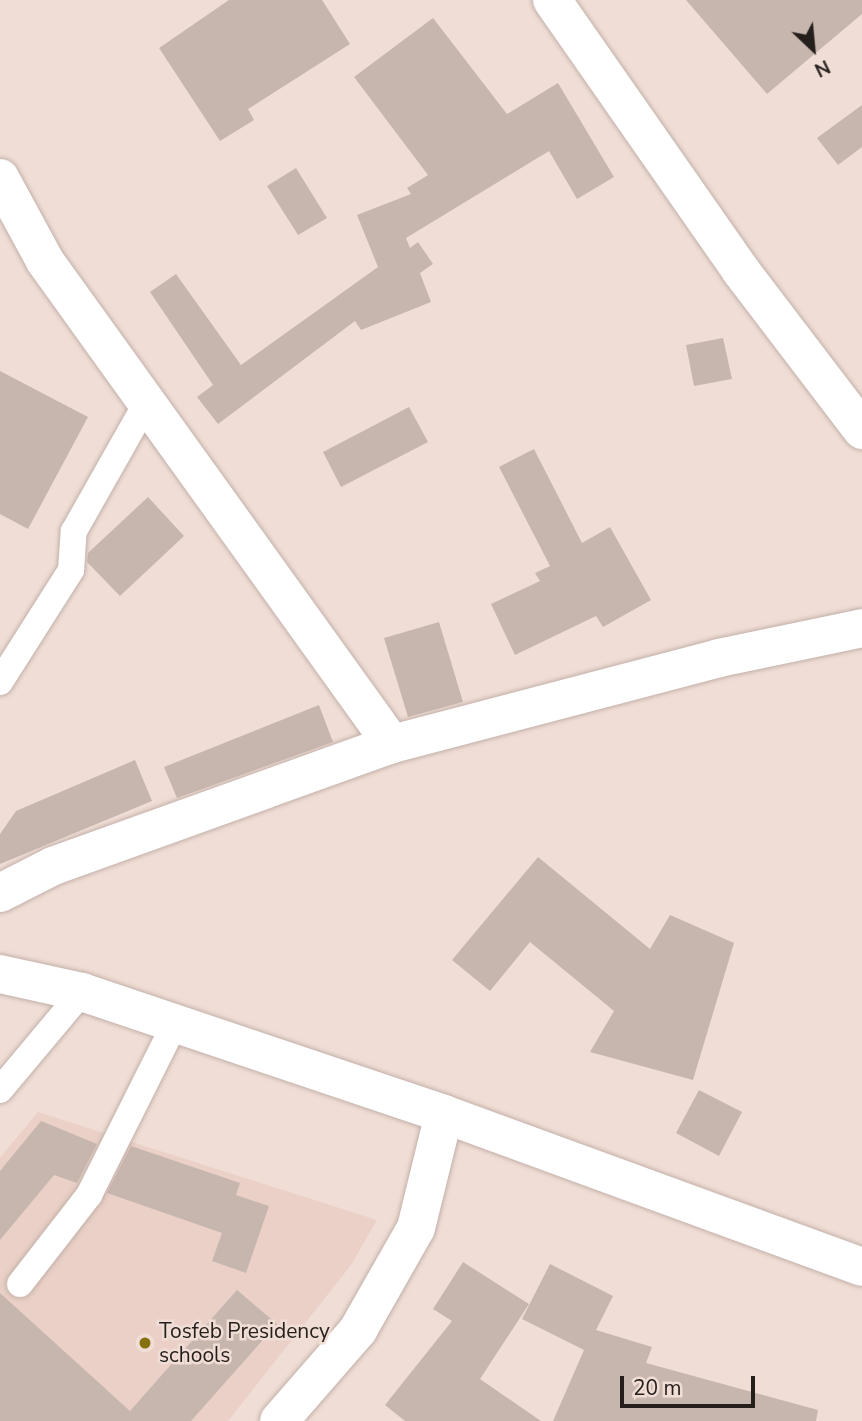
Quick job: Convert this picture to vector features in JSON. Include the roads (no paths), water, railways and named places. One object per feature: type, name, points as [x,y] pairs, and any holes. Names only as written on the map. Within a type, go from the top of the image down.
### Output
[{"type":"street","points":[[552,0],[741,271],[862,430]]},
{"type":"street","points":[[0,178],[45,261],[392,744]]},
{"type":"street","points":[[0,893],[53,866],[392,744],[719,658],[862,628]]},
{"type":"street","points":[[0,974],[82,992],[444,1114],[862,1267]]},
{"type":"street","points":[[279,1421],[358,1330],[416,1228],[444,1114]]},
{"type":"lane","points":[[0,682],[71,569],[74,531],[147,402]]},
{"type":"lane","points":[[0,1090],[82,992]]},
{"type":"lane","points":[[20,1283],[89,1195],[175,1023]]},
{"type":"place","name":"Tosfeb Presidency schools","points":[[145,1343]]}]
